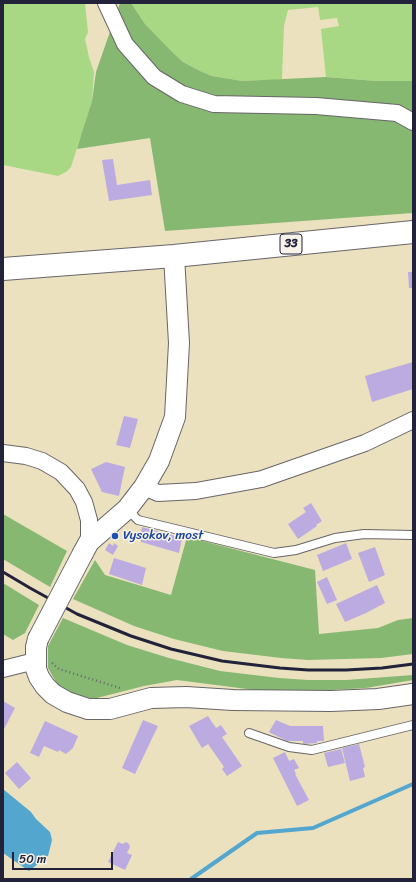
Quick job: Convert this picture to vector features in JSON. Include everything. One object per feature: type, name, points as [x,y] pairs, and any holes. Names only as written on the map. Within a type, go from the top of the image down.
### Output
[{"type":"main road","name":"33","points":[[3,269],[174,256],[413,232]]},
{"type":"street","points":[[106,3],[125,44],[154,77],[182,94],[214,104],[316,106],[397,113],[413,122]]},
{"type":"street","points":[[174,256],[179,343],[175,417],[159,461],[144,486],[127,509],[86,548],[36,649],[36,669],[39,678],[53,694],[75,705],[88,709],[110,709],[151,698],[186,696],[233,700],[331,701],[378,699],[413,694]]},
{"type":"street","points":[[144,486],[158,493],[196,491],[262,479],[365,443],[413,420]]},
{"type":"street","points":[[3,453],[26,456],[42,461],[61,472],[77,489],[84,502],[89,520],[86,548]]},
{"type":"street","points":[[3,669],[36,649]]},
{"type":"lane","points":[[127,509],[138,520],[274,553],[296,550],[334,538],[364,534],[413,535]]},
{"type":"lane","points":[[249,733],[289,747],[312,750],[413,725]]},
{"type":"path","points":[[36,649],[59,669],[123,689]]},
{"type":"green space","points":[[3,3],[85,3],[88,32],[85,39],[94,72],[92,101],[71,167],[66,172],[58,176],[3,165]]},
{"type":"green space","points":[[120,3],[131,3],[145,24],[183,62],[212,76],[242,81],[326,77],[376,81],[413,81],[413,213],[165,231],[150,138],[77,149],[92,101],[96,72]]},
{"type":"green space","points":[[131,3],[413,3],[413,81],[376,81],[326,77],[321,29],[339,26],[337,18],[320,20],[318,7],[288,10],[284,26],[282,79],[242,81],[212,76],[183,62],[174,55],[145,24]]},
{"type":"green space","points":[[3,514],[67,551],[50,587],[3,559]]},
{"type":"green space","points":[[187,537],[315,570],[319,634],[378,628],[398,620],[413,618],[413,654],[381,658],[308,660],[223,651],[174,639],[134,626],[73,599],[95,560],[105,575],[171,595]]},
{"type":"green space","points":[[3,583],[39,605],[25,633],[13,640],[3,634]]},
{"type":"green space","points":[[63,618],[127,645],[169,658],[220,671],[308,680],[346,680],[413,675],[413,680],[366,688],[278,693],[177,680],[144,686],[93,699],[60,689],[48,668],[48,646]]},
{"type":"water","points":[[3,789],[31,812],[50,832],[52,840],[48,856],[29,871],[3,853]]},
{"type":"building","points":[[113,159],[117,185],[150,180],[152,195],[109,201],[102,160]]},
{"type":"building","points":[[408,272],[413,272],[413,288],[409,288]]},
{"type":"building","points":[[413,362],[413,389],[372,402],[365,376]]},
{"type":"building","points":[[124,416],[138,419],[130,448],[116,445]]},
{"type":"building","points":[[106,462],[125,467],[119,496],[102,492],[91,469]]},
{"type":"building","points":[[311,503],[322,521],[298,539],[288,524],[306,512],[303,508]]},
{"type":"building","points":[[142,527],[182,538],[179,553],[141,542],[140,537]]},
{"type":"building","points":[[109,543],[113,546],[114,543],[118,546],[113,555],[105,550]]},
{"type":"building","points":[[346,543],[352,559],[323,571],[317,555]]},
{"type":"building","points":[[375,547],[385,575],[369,582],[358,553]]},
{"type":"building","points":[[114,558],[146,568],[142,585],[109,574]]},
{"type":"building","points":[[327,577],[337,600],[327,604],[317,582]]},
{"type":"building","points":[[377,585],[385,603],[345,622],[336,604]]},
{"type":"building","points":[[3,701],[15,708],[3,731]]},
{"type":"building","points":[[208,716],[216,728],[221,725],[227,734],[222,737],[242,766],[227,776],[222,769],[224,767],[208,744],[202,748],[189,726]]},
{"type":"building","points":[[143,720],[158,726],[135,774],[122,768]]},
{"type":"building","points":[[276,720],[290,726],[323,726],[324,741],[303,744],[303,741],[287,741],[269,732]]},
{"type":"building","points":[[45,721],[78,736],[73,748],[66,754],[59,750],[58,752],[44,746],[39,757],[30,753]]},
{"type":"building","points":[[359,744],[365,767],[363,768],[365,777],[350,781],[342,748]]},
{"type":"building","points":[[341,749],[345,763],[328,767],[324,753]]},
{"type":"building","points":[[285,752],[289,761],[294,759],[299,768],[294,770],[296,773],[295,774],[309,800],[297,806],[273,758]]},
{"type":"building","points":[[17,762],[31,778],[19,789],[5,773]]},
{"type":"building","points":[[118,842],[123,844],[126,842],[129,844],[130,847],[127,853],[132,855],[125,870],[108,862]]},
{"type":"waterway","points":[[191,879],[257,833],[313,828],[413,784]]},
{"type":"railway","points":[[3,572],[77,614],[131,636],[171,649],[222,661],[308,670],[382,668],[413,664]]},
{"type":"place","name":"Vysokov, most","points":[[115,536]]}]
